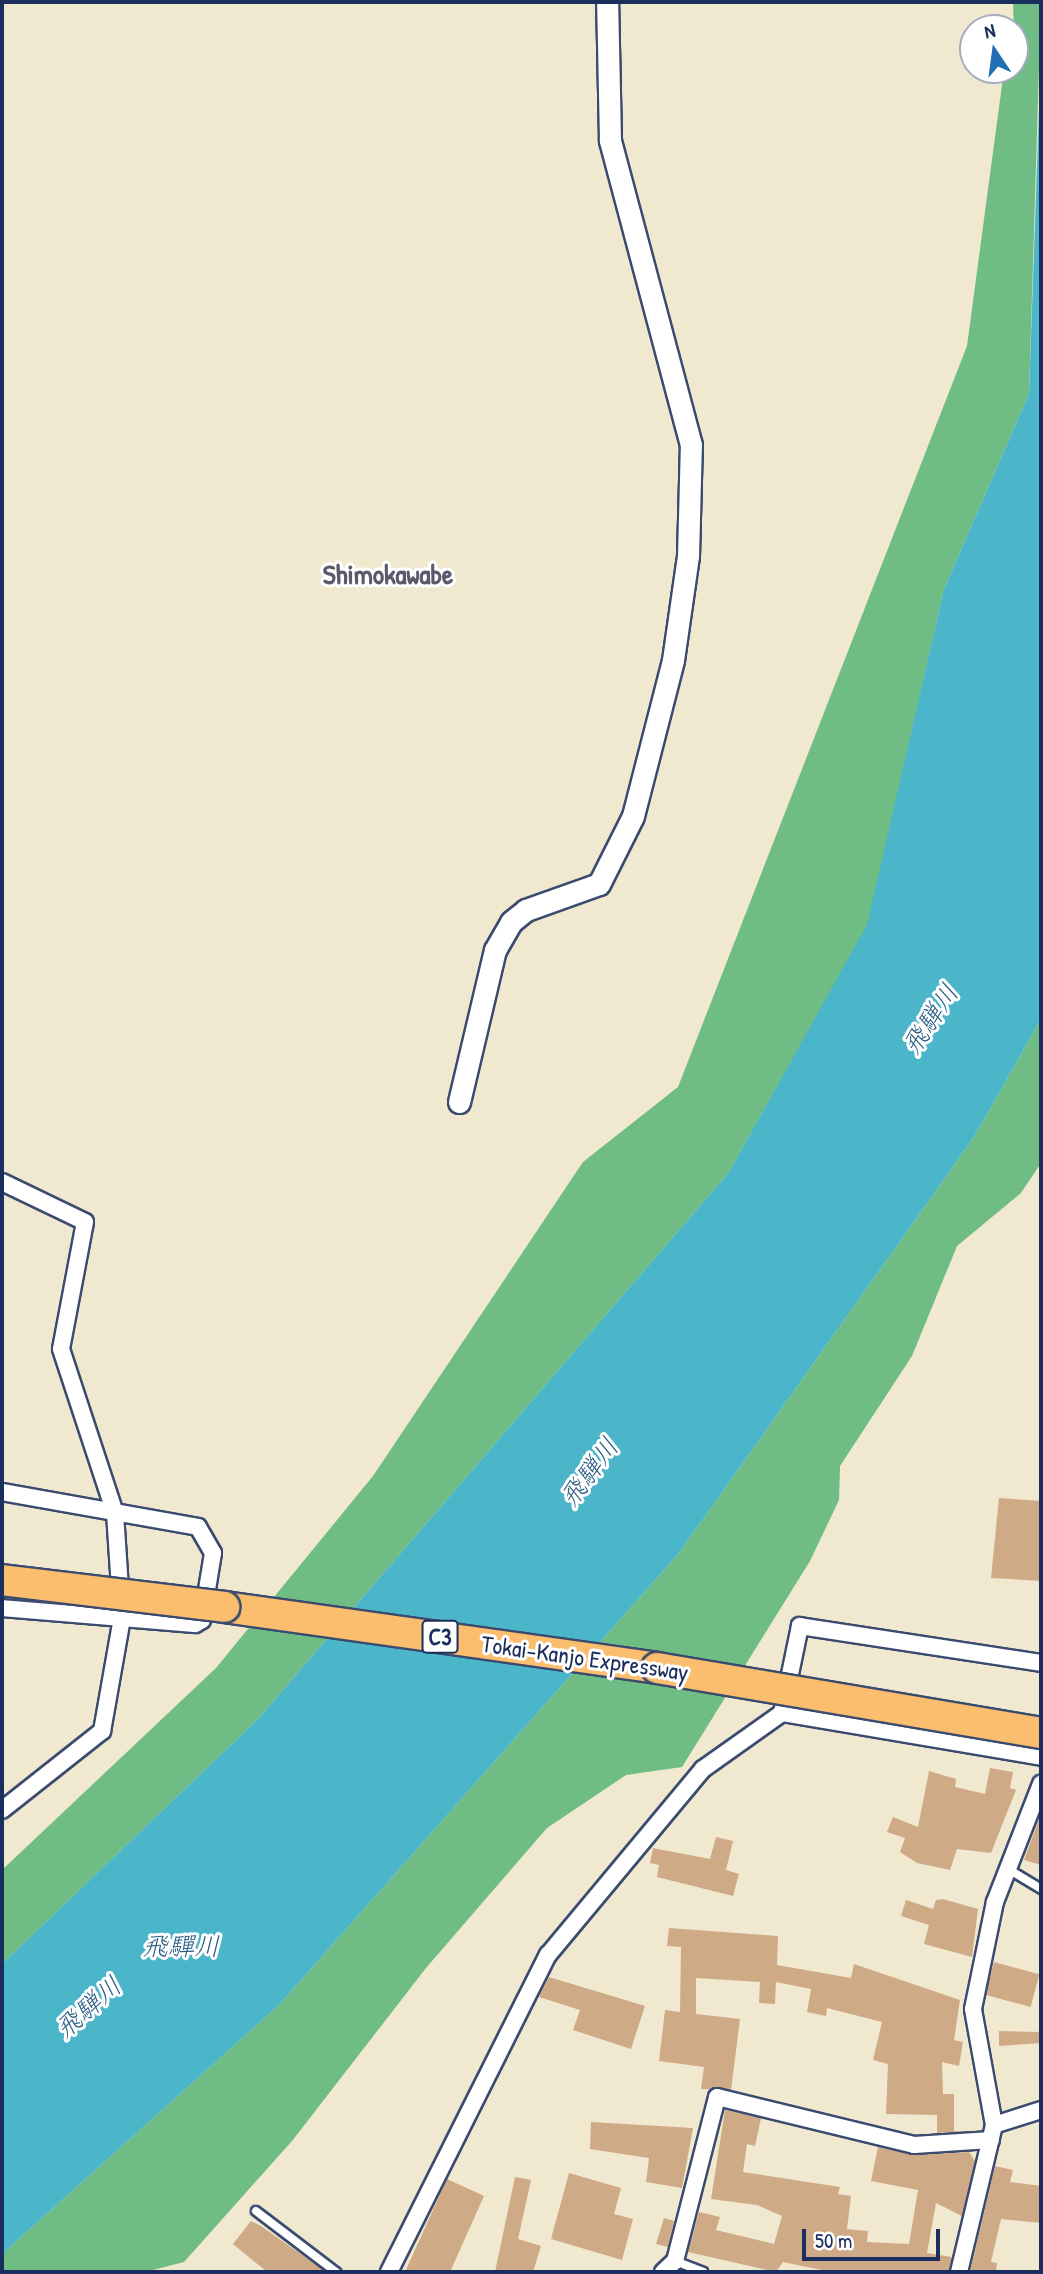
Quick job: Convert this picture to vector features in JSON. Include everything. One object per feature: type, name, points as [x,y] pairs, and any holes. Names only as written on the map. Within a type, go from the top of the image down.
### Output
[{"type":"highway","name":"Tokai-Kanjo Expressway","points":[[2,1580],[675,1671],[1041,1733]]},
{"type":"street","points":[[459,1102],[495,950],[511,922],[526,910],[599,884],[633,816],[673,660],[688,555],[691,445],[610,140],[607,2]]},
{"type":"street","points":[[2,1182],[85,1222],[61,1349],[115,1513],[122,1618],[102,1731],[2,1810]]},
{"type":"street","points":[[2,1492],[198,1527],[213,1553],[202,1620],[186,1626],[2,1608]]},
{"type":"street","points":[[389,2272],[548,1955],[703,1769],[782,1713],[800,1626],[1041,1663]]},
{"type":"street","points":[[782,1713],[1041,1757]]},
{"type":"street","points":[[959,2272],[992,2132],[973,2009],[1008,1870],[1041,1784]]},
{"type":"street","points":[[669,2267],[717,2097],[914,2145],[992,2132],[1041,2110]]},
{"type":"lane","points":[[1008,1870],[1041,1889]]},
{"type":"lane","points":[[256,2211],[336,2272]]},
{"type":"lane","points":[[669,2267],[703,2272]]},
{"type":"green space","points":[[1013,2],[1041,2],[1029,394],[944,589],[868,925],[729,1172],[257,1720],[2,1964],[2,1870],[216,1668],[373,1476],[583,1162],[678,1087],[967,346],[1002,84],[1029,84],[1029,14],[1013,14]]},
{"type":"green space","points":[[1041,1019],[1041,1163],[1021,1193],[957,1246],[912,1356],[840,1466],[839,1500],[810,1561],[682,1767],[626,1775],[547,1828],[426,1968],[292,2141],[184,2262],[145,2272],[2,2272],[2,2254],[279,2005],[679,1553],[974,1137]]},
{"type":"water","name":"飛驒川","points":[[1041,53],[1041,1019],[974,1137],[679,1553],[279,2005],[2,2254],[2,1964],[257,1720],[729,1172],[867,925],[944,589],[1029,394]]},
{"type":"building","points":[[999,1498],[1041,1501],[1041,1581],[991,1578]]},
{"type":"building","points":[[990,1768],[1013,1772],[1010,1788],[1016,1790],[991,1853],[957,1849],[950,1870],[917,1863],[900,1852],[905,1838],[887,1832],[893,1817],[918,1827],[929,1771],[956,1779],[955,1787],[985,1794]]},
{"type":"building","points":[[1041,1814],[1041,1865],[1024,1860]]},
{"type":"building","points":[[716,1837],[733,1841],[726,1870],[739,1874],[733,1896],[657,1877],[659,1865],[650,1863],[653,1848],[710,1859]]},
{"type":"building","points":[[943,1899],[978,1909],[972,1957],[924,1944],[929,1925],[901,1916],[906,1900],[933,1909],[936,1900]]},
{"type":"building","points":[[669,1928],[778,1936],[777,1965],[851,1978],[854,1964],[960,2000],[954,2040],[963,2042],[959,2066],[942,2062],[943,2094],[954,2094],[954,2131],[974,2131],[937,2133],[937,2115],[886,2114],[888,2064],[873,2060],[882,2022],[827,2008],[826,2016],[807,2012],[811,1989],[776,1982],[775,2004],[759,2003],[760,1982],[696,1978],[696,2014],[740,2019],[731,2090],[701,2089],[704,2067],[659,2061],[665,2010],[680,2012],[681,1947],[667,1946]]},
{"type":"building","points":[[994,1962],[1039,1974],[1031,2007],[985,1995]]},
{"type":"building","points":[[549,1977],[645,2006],[631,2049],[573,2030],[580,2010],[539,1997]]},
{"type":"building","points":[[999,2031],[1041,2032],[1041,2043],[999,2046]]},
{"type":"building","points":[[725,2110],[761,2118],[755,2146],[747,2144],[743,2172],[840,2187],[838,2194],[851,2196],[847,2229],[868,2231],[867,2242],[909,2244],[918,2190],[871,2181],[878,2147],[914,2155],[969,2152],[975,2161],[962,2216],[936,2203],[927,2253],[952,2257],[949,2271],[831,2272],[783,2262],[776,2272],[688,2252],[699,2212],[720,2217],[716,2230],[774,2244],[782,2216],[757,2205],[711,2199]]},
{"type":"building","points":[[591,2122],[693,2128],[682,2188],[646,2182],[649,2158],[590,2149]]},
{"type":"building","points":[[995,2166],[1013,2170],[1010,2182],[1041,2186],[1041,2223],[1001,2219],[991,2262],[997,2263],[996,2272],[970,2272]]},
{"type":"building","points":[[569,2173],[621,2188],[614,2214],[633,2219],[622,2260],[551,2239]]},
{"type":"building","points":[[515,2177],[531,2180],[518,2239],[541,2246],[533,2272],[495,2272]]},
{"type":"building","points":[[447,2179],[484,2196],[450,2272],[405,2272]]},
{"type":"building","points":[[664,2218],[674,2221],[668,2247],[656,2244]]},
{"type":"building","points":[[251,2221],[326,2272],[267,2272],[233,2244]]},
{"type":"district","name":"Shimokawabe","points":[[388,574]]},
{"type":"water label","name":"飛騨川","points":[[930,1019]]},
{"type":"water label","name":"飛騨川","points":[[589,1472]]},
{"type":"water label","name":"飛騨川","points":[[88,2007]]}]
